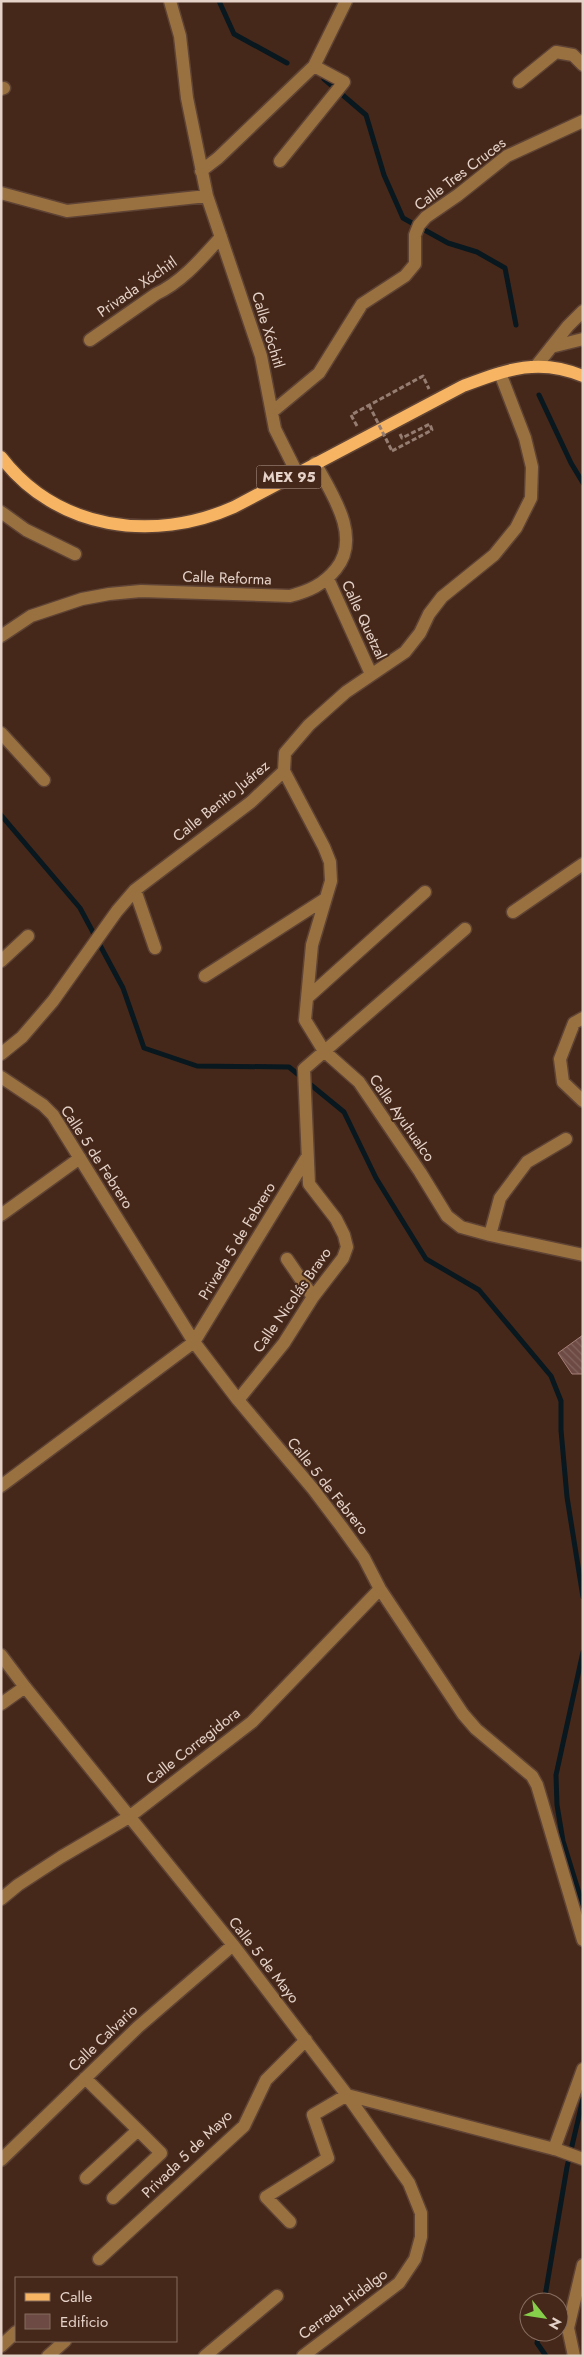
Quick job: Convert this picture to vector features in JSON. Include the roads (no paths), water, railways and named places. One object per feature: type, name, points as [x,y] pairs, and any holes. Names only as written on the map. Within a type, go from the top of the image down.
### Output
[{"type":"main road","name":"MEX 95","points":[[1,456],[24,482],[59,507],[98,521],[140,527],[170,526],[213,516],[463,386],[500,373],[537,365],[556,368],[581,377]]},
{"type":"street","name":"Calle Xóchitl","points":[[170,1],[180,36],[187,98],[207,196],[261,356],[275,429],[297,473]]},
{"type":"street","points":[[201,171],[218,158],[314,66],[346,1]]},
{"type":"street","points":[[519,82],[556,52],[573,55],[583,65]]},
{"type":"street","points":[[280,161],[344,82],[314,66]]},
{"type":"street","name":"Calle Tres Cruces","points":[[272,412],[319,373],[366,300],[405,276],[416,258],[417,230],[435,210],[458,195],[507,156],[583,121]]},
{"type":"street","points":[[1,193],[67,211],[207,196]]},
{"type":"street","name":"Privada Xóchitl","points":[[90,340],[166,289],[192,268],[221,237]]},
{"type":"street","points":[[537,365],[568,326],[583,311]]},
{"type":"street","points":[[551,347],[583,339]]},
{"type":"street","name":"Calle Benito Juárez","points":[[1,1054],[22,1037],[52,1001],[117,911],[135,890],[251,802],[284,771],[285,753],[310,725],[371,674],[406,652],[420,633],[429,614],[442,597],[494,555],[516,528],[531,498],[532,467],[525,438],[500,373]]},
{"type":"street","name":"Calle Reforma","points":[[1,636],[31,616],[82,599],[109,594],[141,591],[290,596],[310,592],[328,579],[344,560],[347,540],[343,519],[315,463]]},
{"type":"street","points":[[1,512],[26,530],[75,554]]},
{"type":"street","name":"Calle Quetzal","points":[[328,579],[371,674]]},
{"type":"street","points":[[1,734],[44,780]]},
{"type":"street","name":"Calle Ayuhualco","points":[[284,771],[330,862],[331,881],[312,945],[305,1020],[324,1051],[358,1082],[420,1172],[447,1216],[461,1226],[490,1235],[583,1255]]},
{"type":"street","points":[[514,912],[583,864]]},
{"type":"street","points":[[135,890],[155,948]]},
{"type":"street","points":[[307,998],[425,892]]},
{"type":"street","points":[[205,976],[326,899]]},
{"type":"street","name":"Calle Nicolás Bravo","points":[[238,1400],[284,1343],[313,1297],[343,1258],[347,1248],[344,1235],[336,1219],[308,1184],[304,1068],[465,929]]},
{"type":"street","points":[[1,961],[28,936]]},
{"type":"street","points":[[579,1021],[560,1059],[563,1082],[583,1101]]},
{"type":"street","name":"Calle 5 de Febrero","points":[[1,1077],[43,1105],[53,1115],[194,1342],[238,1400],[313,1489],[364,1558],[380,1589],[476,1729],[532,1776],[537,1785],[583,1940]]},
{"type":"street","points":[[490,1235],[500,1198],[527,1162],[566,1139]]},
{"type":"street","name":"Privada 5 de Febrero","points":[[194,1342],[307,1156]]},
{"type":"street","points":[[1,1215],[80,1158]]},
{"type":"street","points":[[287,1259],[313,1297]]},
{"type":"street","points":[[1,1486],[194,1342]]},
{"type":"street","name":"Calle Corregidora","points":[[1,1899],[18,1885],[61,1857],[129,1817],[252,1722],[380,1589]]},
{"type":"street","name":"Calle 5 de Mayo","points":[[1,1655],[233,1945],[348,2094]]},
{"type":"street","points":[[1,1704],[25,1687]]},
{"type":"street","name":"Calle Calvario","points":[[1,2160],[138,2027],[233,1945]]},
{"type":"street","name":"Privada 5 de Mayo","points":[[98,2258],[244,2126],[266,2080],[306,2040]]},
{"type":"street","points":[[556,2150],[583,2069]]},
{"type":"street","points":[[85,2078],[161,2153],[113,2198]]},
{"type":"street","points":[[290,2222],[266,2197],[328,2158],[313,2115],[348,2094],[583,2159]]},
{"type":"street","name":"Cerrada Hidalgo","points":[[303,2356],[400,2283],[415,2259],[421,2238],[421,2213],[409,2182],[348,2094]]},
{"type":"street","points":[[86,2178],[138,2130]]},
{"type":"street","points":[[574,2356],[568,2328],[583,2265]]},
{"type":"street","points":[[205,2356],[277,2296]]},
{"type":"street","points":[[1,2346],[15,2333]]},
{"type":"street","points":[[48,2356],[64,2342]]},
{"type":"waterway","points":[[219,1],[234,34],[287,63]]},
{"type":"waterway","points":[[324,79],[366,115],[384,175],[403,218],[448,243],[477,252],[505,268],[516,325]]},
{"type":"waterway","points":[[539,395],[571,463],[583,483]]},
{"type":"waterway","points":[[1,815],[80,908],[123,988],[144,1048],[197,1066],[289,1067],[344,1112],[376,1178],[426,1259],[479,1290],[551,1376],[561,1401],[561,1430],[567,1497],[583,1597]]},
{"type":"waterway","points":[[583,1652],[556,1775],[557,1805],[563,1841],[583,1906]]},
{"type":"waterway","points":[[546,2292],[567,2167],[583,2099]]},
{"type":"waterway","points":[[537,2342],[546,2356]]}]
